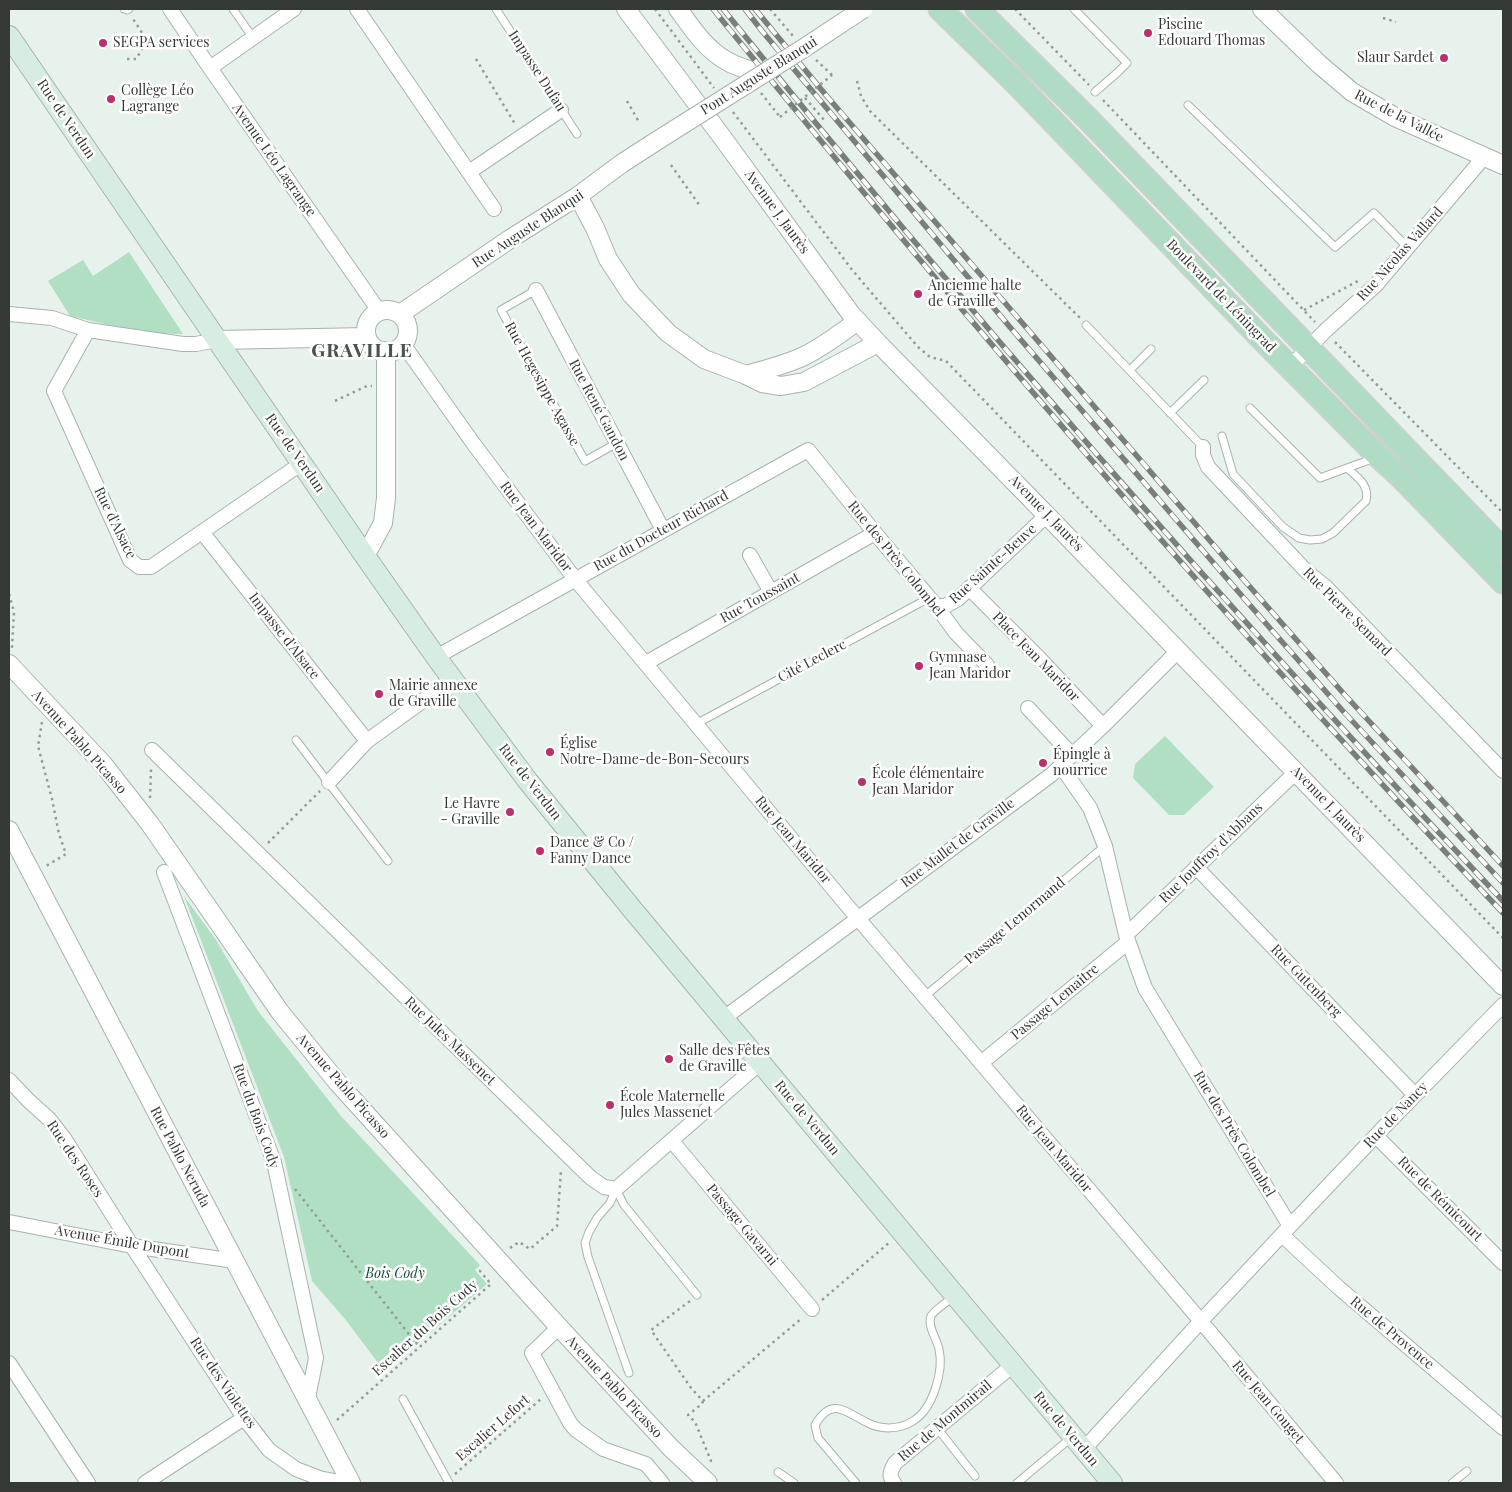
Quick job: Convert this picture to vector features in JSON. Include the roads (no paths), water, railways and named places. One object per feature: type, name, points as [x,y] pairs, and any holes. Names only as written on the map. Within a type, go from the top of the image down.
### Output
[{"type":"main road","name":"Boulevard de Léningrad","points":[[940,9],[1023,90],[1290,367],[1503,582]]},
{"type":"main road","name":"Boulevard de Léningrad","points":[[977,9],[1087,118],[1503,550]]},
{"type":"main road","name":"Rue de Verdun","points":[[9,36],[365,556],[436,656],[537,792],[954,1296],[1112,1483]]},
{"type":"street","name":"Avenue Léo Lagrange","points":[[170,9],[379,311]]},
{"type":"street","points":[[210,68],[294,9]]},
{"type":"street","points":[[357,9],[494,209]]},
{"type":"street","name":"Avenue J. Jaurès","points":[[626,9],[858,321],[1503,986]]},
{"type":"street","points":[[678,9],[703,42],[715,53],[726,61],[761,74]]},
{"type":"street","name":"Pont Auguste Blanqui","points":[[654,142],[863,9]]},
{"type":"street","name":"Rue de la Vallée","points":[[1262,9],[1319,64],[1352,92],[1395,117],[1503,165]]},
{"type":"street","points":[[469,172],[561,110]]},
{"type":"street","name":"Rue Auguste Blanqui","points":[[400,314],[510,239],[578,196],[654,142]]},
{"type":"street","name":"Rue Nicolas Vallard","points":[[1290,367],[1325,331],[1376,284],[1484,157]]},
{"type":"street","points":[[578,196],[595,228],[608,259],[631,294],[668,333],[704,359],[762,383],[781,386],[804,382],[878,343]]},
{"type":"street","name":"Rue René Gandon","points":[[536,290],[663,530]]},
{"type":"street","points":[[388,310],[400,314],[407,325],[406,338],[403,344],[395,350],[386,351],[372,345],[366,332],[368,322],[374,314],[379,311],[388,310]]},
{"type":"street","points":[[9,314],[52,318],[88,330],[183,344],[196,344],[217,340],[367,337]]},
{"type":"street","points":[[746,375],[803,357],[858,321]]},
{"type":"street","name":"Rue d'Alsace","points":[[88,330],[54,391],[130,560],[139,567],[151,567],[302,463]]},
{"type":"street","name":"Rue Jean Maridor","points":[[403,344],[473,443],[575,579],[858,918],[1201,1321]]},
{"type":"street","points":[[365,556],[383,523],[386,498],[386,351]]},
{"type":"street","name":"Rue Pierre Semard","points":[[1203,447],[1203,455],[1208,467],[1307,572],[1326,587],[1503,771]]},
{"type":"street","name":"Rue du Docteur Richard","points":[[436,656],[808,450]]},
{"type":"street","name":"Rue des Près Colombel","points":[[808,450],[956,633],[987,665]]},
{"type":"street","name":"Rue Sainte-Beuve","points":[[933,603],[947,605],[958,599],[1047,515]]},
{"type":"street","name":"Impasse d'Alsace","points":[[202,532],[367,741]]},
{"type":"street","name":"Rue Toussaint","points":[[646,663],[875,533]]},
{"type":"street","points":[[750,554],[771,592]]},
{"type":"street","name":"Place Jean Maridor","points":[[969,588],[1103,726]]},
{"type":"street","name":"Rue Mallet de Graville","points":[[724,1018],[1051,775],[1178,651]]},
{"type":"street","name":"Avenue Pablo Picasso","points":[[10,666],[103,764],[150,824],[280,1012],[338,1083],[495,1258],[671,1448],[708,1483]]},
{"type":"street","points":[[329,782],[367,741],[453,679]]},
{"type":"street","points":[[1028,708],[1072,756]]},
{"type":"street","name":"Rue Jules Massenet","points":[[152,750],[590,1178],[604,1187],[616,1189]]},
{"type":"street","name":"Rue des Près Colombel","points":[[1061,766],[1090,808],[1106,846],[1127,938],[1145,988],[1286,1231]]},
{"type":"street","name":"Rue Jouffroy d'Abbans","points":[[1127,938],[1196,867],[1296,772]]},
{"type":"street","name":"Rue Pablo Neruda","points":[[9,830],[351,1483]]},
{"type":"street","name":"Rue Gutenberg","points":[[1196,867],[1415,1095]]},
{"type":"street","name":"Rue du Bois Cody","points":[[164,872],[274,1162],[316,1358],[308,1398]]},
{"type":"street","name":"Passage Lemaitre","points":[[982,1063],[1127,938]]},
{"type":"street","name":"Rue de Nancy","points":[[1286,1231],[1503,1005]]},
{"type":"street","points":[[616,1189],[761,1062]]},
{"type":"street","name":"Rue des Roses","points":[[9,1080],[23,1096],[49,1119],[64,1138],[132,1246]]},
{"type":"street","name":"Rue de Rémicourt","points":[[1376,1136],[1503,1263]]},
{"type":"street","name":"Passage Gavarni","points":[[672,1141],[812,1309]]},
{"type":"street","name":"Avenue Émile Dupont","points":[[9,1222],[132,1246],[235,1261]]},
{"type":"street","points":[[1078,1443],[1201,1321],[1286,1231]]},
{"type":"street","name":"Rue de Provence","points":[[1286,1231],[1339,1288],[1503,1428]]},
{"type":"street","name":"Rue des Violettes","points":[[132,1246],[244,1418],[269,1450],[296,1469],[319,1481],[344,1483]]},
{"type":"street","name":"Rue Jean Gouget","points":[[1201,1321],[1336,1483]]},
{"type":"street","points":[[559,1327],[532,1353],[570,1423],[576,1430],[603,1449],[646,1464],[662,1483]]},
{"type":"street","points":[[9,1363],[88,1483]]},
{"type":"street","name":"Rue de Montmirail","points":[[894,1483],[891,1480],[890,1471],[895,1464],[1013,1365]]},
{"type":"street","points":[[145,1483],[244,1418]]},
{"type":"lane","points":[[233,9],[253,38]]},
{"type":"lane","name":"Impasse Dufau","points":[[496,9],[578,134]]},
{"type":"lane","points":[[1074,9],[1127,63],[1095,92]]},
{"type":"lane","points":[[1188,105],[1335,247],[1374,213],[1408,248]]},
{"type":"lane","name":"Rue Hegesippe Agasse","points":[[536,290],[501,310],[585,461],[617,443]]},
{"type":"lane","points":[[1086,325],[1203,447]]},
{"type":"lane","points":[[1130,370],[1151,349]]},
{"type":"lane","points":[[1170,413],[1204,380]]},
{"type":"lane","points":[[1250,408],[1320,478],[1379,457]]},
{"type":"lane","points":[[1222,436],[1232,474],[1283,527],[1299,538],[1310,540],[1322,539],[1333,533],[1366,501],[1368,494],[1364,483],[1347,468]]},
{"type":"lane","name":"Cité Leclerc","points":[[696,724],[933,603]]},
{"type":"lane","points":[[296,740],[388,861]]},
{"type":"lane","name":"Passage Lenormand","points":[[924,996],[1106,846]]},
{"type":"lane","points":[[616,1189],[624,1205],[697,1295]]},
{"type":"lane","points":[[616,1189],[610,1204],[597,1218],[585,1243],[588,1257],[629,1373]]},
{"type":"lane","points":[[856,1483],[818,1438],[816,1425],[821,1416],[831,1409],[840,1409],[867,1423],[883,1428],[896,1428],[914,1421],[927,1408],[938,1380],[939,1349],[930,1323],[931,1315],[954,1296]]},
{"type":"lane","points":[[403,1399],[448,1482]]},
{"type":"lane","points":[[937,1428],[975,1476]]},
{"type":"lane","points":[[1017,1483],[1078,1443]]},
{"type":"lane","points":[[1452,1483],[1467,1471]]},
{"type":"lane","points":[[778,1472],[794,1483]]},
{"type":"railway","points":[[713,9],[904,241],[1099,469],[1198,582],[1400,804],[1503,913]]},
{"type":"railway","points":[[723,9],[911,238],[1104,463],[1302,684],[1503,901]]},
{"type":"railway","points":[[745,9],[1009,326],[1255,611],[1342,710],[1503,883]]},
{"type":"railway","points":[[755,9],[825,94],[1236,571],[1344,694],[1503,866]]},
{"type":"place","name":"Piscine Edouard Thomas","points":[[1148,33]]},
{"type":"place","name":"SEGPA services","points":[[103,43]]},
{"type":"place","name":"Slaur Sardet","points":[[1444,58]]},
{"type":"place","name":"Collège Léo Lagrange","points":[[111,99]]},
{"type":"place","name":"Ancienne halte de Graville","points":[[918,294]]},
{"type":"place","name":"Gymnase Jean Maridor","points":[[919,666]]},
{"type":"place","name":"Mairie annexe de Graville","points":[[379,694]]},
{"type":"place","name":"Église Notre-Dame-de-Bon-Secours","points":[[550,752]]},
{"type":"place","name":"Épingle à nourrice","points":[[1043,763]]},
{"type":"place","name":"École élémentaire Jean Maridor","points":[[862,782]]},
{"type":"place","name":"Le Havre - Graville","points":[[510,812]]},
{"type":"place","name":"Dance & Co / Fanny Dance","points":[[540,851]]},
{"type":"place","name":"Salle des Fêtes de Graville","points":[[669,1059]]},
{"type":"place","name":"École Maternelle Jules Massenet","points":[[610,1105]]},
{"type":"district","name":"GRAVILLE","points":[[362,351]]},
{"type":"park label","name":"Bois Cody","points":[[395,1274]]}]
